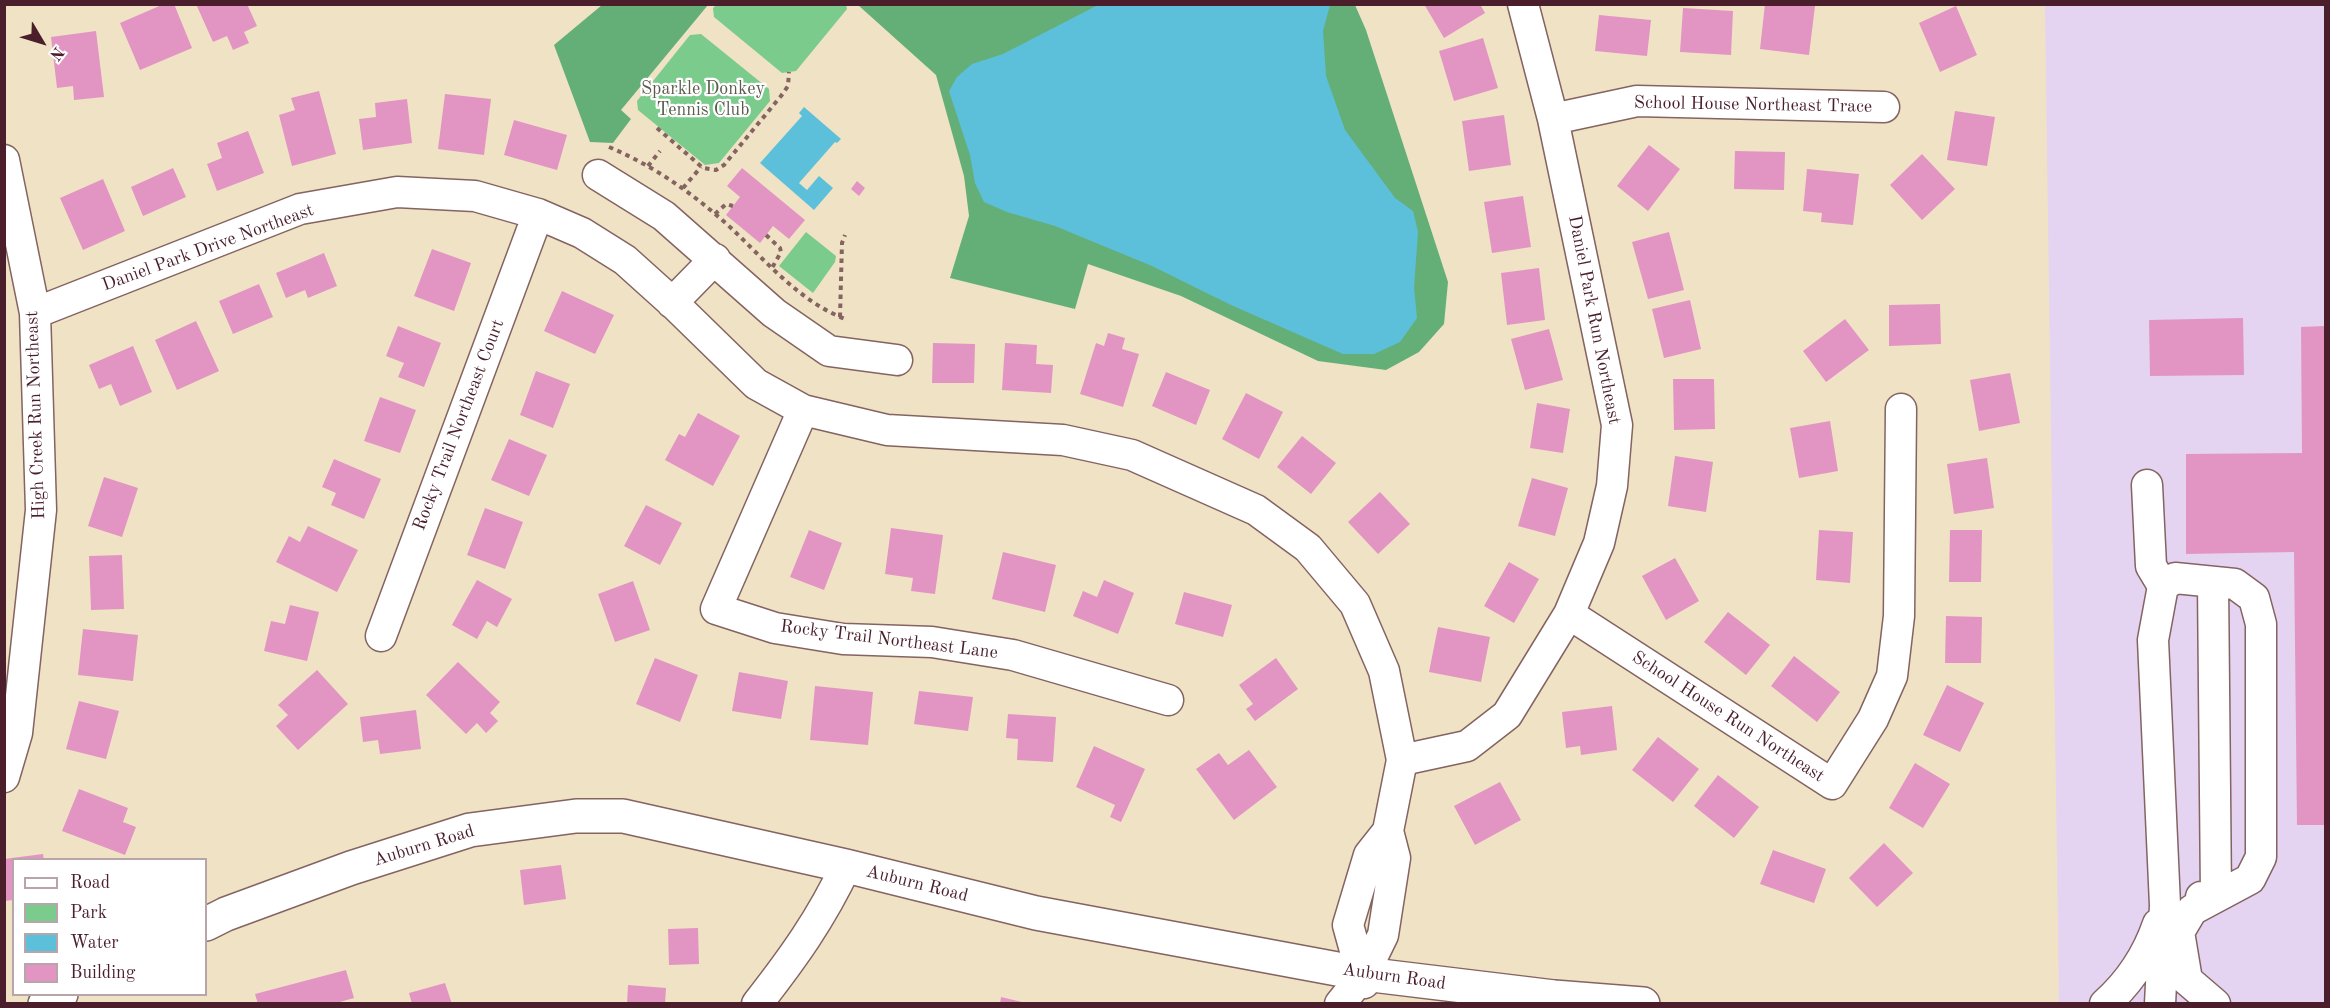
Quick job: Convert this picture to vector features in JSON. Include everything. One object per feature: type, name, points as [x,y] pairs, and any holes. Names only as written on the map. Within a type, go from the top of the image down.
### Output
[{"type":"main road","name":"Auburn Road","points":[[207,924],[226,914],[351,868],[470,830],[576,816],[623,816],[846,866],[1036,913],[1365,989],[1554,997],[1643,1004]]},
{"type":"main road","points":[[45,1004],[58,996]]},
{"type":"street","name":"Daniel Park Run Northeast","points":[[1402,760],[1467,746],[1507,715],[1569,614],[1599,543],[1612,486],[1617,425],[1552,119],[1523,4]]},
{"type":"street","name":"School House Northeast Trace","points":[[1552,119],[1637,101],[1884,107]]},
{"type":"street","name":"High Creek Run Northeast","points":[[4,160],[34,314],[41,510],[16,734],[4,777]]},
{"type":"street","points":[[598,175],[664,216],[774,313],[829,351],[897,360]]},
{"type":"street","name":"Daniel Park Drive Northeast","points":[[34,314],[300,209],[397,192],[475,196],[538,214],[582,233],[625,260],[756,384],[803,410],[887,430],[1063,440],[1132,455],[1256,510],[1308,548],[1355,604],[1384,671],[1402,760],[1388,831],[1369,855],[1348,925],[1365,989]]},
{"type":"street","name":"Rocky Trail Northeast Court","points":[[381,636],[538,214]]},
{"type":"street","points":[[672,303],[715,259]]},
{"type":"street","name":"Rocky Trail Northeast Lane","points":[[803,410],[716,609],[775,628],[843,639],[932,642],[1013,655],[1168,700]]},
{"type":"street","name":"School House Run Northeast","points":[[1569,614],[1832,784],[1873,719],[1892,676],[1899,616],[1901,410]]},
{"type":"street","points":[[2147,485],[2151,566],[2163,586],[2153,640],[2165,901],[2160,1004]]},
{"type":"street","points":[[2163,586],[2175,578],[2235,584],[2254,598],[2261,624],[2261,857],[2250,879],[2192,910],[2179,932],[2187,980],[2214,1004]]},
{"type":"street","points":[[2213,582],[2216,897]]},
{"type":"street","points":[[757,1004],[797,953],[829,904],[846,866]]},
{"type":"street","points":[[2165,901],[2216,897]]},
{"type":"street","points":[[2105,1004],[2133,975],[2150,946],[2165,901]]},
{"type":"street","points":[[1340,1004],[1365,989]]},
{"type":"path","points":[[657,128],[702,167],[716,170],[724,165],[781,96],[788,86],[789,72]]},
{"type":"path","points":[[609,147],[648,166],[682,188],[715,214],[772,268],[813,301],[845,319]]},
{"type":"path","points":[[648,166],[660,151]]},
{"type":"path","points":[[682,188],[702,167]]},
{"type":"path","points":[[715,214],[726,204],[733,206]]},
{"type":"path","points":[[766,235],[780,248],[781,259],[772,268]]},
{"type":"path","points":[[840,317],[844,235]]},
{"type":"shaded area","points":[[2045,5],[2325,5],[2325,1003],[2059,1003]]},
{"type":"green space","name":"Sparkle Donkey Tennis Club","points":[[846,4],[847,9],[796,71],[782,73],[714,17],[713,8],[716,5]]},
{"type":"green space","points":[[602,5],[708,5],[621,110],[631,119],[613,143],[590,142],[554,45]]},
{"type":"green space","points":[[858,5],[1355,5],[1366,30],[1448,282],[1444,324],[1419,352],[1386,370],[1318,361],[1181,296],[1088,264],[1075,309],[950,278],[969,216],[964,176],[936,75]]},
{"type":"green space","name":"Sparkle Donkey Tennis Club","points":[[701,34],[769,89],[770,101],[719,163],[705,165],[638,110],[637,101],[690,35]]},
{"type":"green space","points":[[806,232],[836,256],[835,262],[813,293],[779,266]]},
{"type":"water","points":[[1100,4],[1330,5],[1323,31],[1326,76],[1345,130],[1395,198],[1413,211],[1418,232],[1414,287],[1417,318],[1400,342],[1374,354],[1343,354],[1231,305],[1152,266],[1055,226],[1007,212],[984,202],[975,183],[970,155],[949,91],[957,77],[972,64],[1003,54]]},
{"type":"water","points":[[804,107],[841,139],[835,142],[799,183],[807,190],[819,176],[833,188],[814,210],[760,163],[802,116],[799,113]]},
{"type":"building","points":[[164,4],[174,4],[192,48],[140,70],[120,23]]},
{"type":"building","points":[[196,4],[247,4],[257,26],[244,32],[249,43],[233,50],[227,36],[213,42]]},
{"type":"building","points":[[1424,4],[1480,4],[1485,13],[1444,38]]},
{"type":"building","points":[[1765,4],[1815,6],[1809,55],[1760,49]]},
{"type":"building","points":[[1956,6],[1977,55],[1940,72],[1919,23]]},
{"type":"building","points":[[1683,8],[1733,11],[1731,55],[1680,52]]},
{"type":"building","points":[[1599,15],[1651,20],[1647,56],[1595,51]]},
{"type":"building","points":[[96,31],[104,97],[74,100],[73,86],[57,88],[51,37]]},
{"type":"building","points":[[1483,38],[1498,88],[1454,101],[1439,51]]},
{"type":"building","points":[[319,91],[336,154],[292,166],[279,115],[295,110],[291,98]]},
{"type":"building","points":[[445,94],[491,99],[484,155],[438,149]]},
{"type":"building","points":[[407,99],[412,143],[363,150],[359,119],[376,117],[375,103]]},
{"type":"building","points":[[1955,111],[1995,117],[1987,166],[1947,160]]},
{"type":"building","points":[[1504,115],[1511,165],[1469,171],[1462,121]]},
{"type":"building","points":[[514,120],[567,135],[557,170],[504,155]]},
{"type":"building","points":[[248,131],[264,173],[217,191],[207,164],[222,158],[217,143]]},
{"type":"building","points":[[1649,145],[1680,169],[1648,211],[1617,186]]},
{"type":"building","points":[[1735,151],[1785,152],[1784,190],[1734,189]]},
{"type":"building","points":[[1922,154],[1955,189],[1922,220],[1890,185]]},
{"type":"building","points":[[173,168],[186,197],[143,216],[131,187]]},
{"type":"building","points":[[742,168],[805,220],[789,239],[773,226],[760,243],[726,215],[740,197],[727,186]]},
{"type":"building","points":[[1807,169],[1859,174],[1853,225],[1821,222],[1822,213],[1803,211]]},
{"type":"building","points":[[103,179],[125,231],[83,250],[60,198]]},
{"type":"building","points":[[857,181],[865,188],[859,196],[851,189]]},
{"type":"building","points":[[1523,196],[1531,247],[1492,253],[1484,202]]},
{"type":"building","points":[[1669,232],[1684,290],[1648,299],[1632,242]]},
{"type":"building","points":[[432,249],[471,263],[454,311],[414,296]]},
{"type":"building","points":[[324,253],[337,286],[308,298],[305,290],[286,298],[276,273]]},
{"type":"building","points":[[1539,268],[1545,320],[1507,325],[1501,273]]},
{"type":"building","points":[[259,284],[273,317],[233,334],[219,301]]},
{"type":"building","points":[[562,291],[614,315],[595,354],[544,331]]},
{"type":"building","points":[[1690,300],[1701,349],[1664,358],[1652,309]]},
{"type":"building","points":[[1940,304],[1941,344],[1889,346],[1889,305]]},
{"type":"building","points":[[2243,318],[2244,375],[2150,376],[2149,320]]},
{"type":"building","points":[[1845,319],[1869,350],[1826,382],[1803,351]]},
{"type":"building","points":[[196,321],[219,371],[177,390],[155,340]]},
{"type":"building","points":[[398,326],[441,343],[424,387],[398,377],[404,363],[386,356]]},
{"type":"building","points":[[2326,326],[2326,825],[2297,825],[2294,552],[2186,554],[2186,454],[2302,453],[2301,327]]},
{"type":"building","points":[[1549,329],[1563,380],[1525,390],[1511,339]]},
{"type":"building","points":[[1108,333],[1125,338],[1122,349],[1139,354],[1123,407],[1080,394],[1096,343],[1104,346]]},
{"type":"building","points":[[933,343],[975,344],[974,383],[932,383]]},
{"type":"building","points":[[1005,343],[1037,345],[1036,364],[1053,365],[1051,393],[1002,390]]},
{"type":"building","points":[[133,346],[152,392],[120,406],[111,384],[99,389],[89,365]]},
{"type":"building","points":[[536,371],[570,384],[553,428],[520,415]]},
{"type":"building","points":[[1166,372],[1210,390],[1196,425],[1152,406]]},
{"type":"building","points":[[2010,373],[2020,423],[1979,431],[1970,380]]},
{"type":"building","points":[[1673,379],[1714,379],[1715,429],[1674,430]]},
{"type":"building","points":[[1246,393],[1283,412],[1259,459],[1222,439]]},
{"type":"building","points":[[380,397],[416,410],[400,453],[364,441]]},
{"type":"building","points":[[1537,403],[1570,409],[1563,453],[1530,448]]},
{"type":"building","points":[[698,413],[740,436],[713,486],[665,460],[679,434],[685,437]]},
{"type":"building","points":[[1830,421],[1838,471],[1799,478],[1790,428]]},
{"type":"building","points":[[1302,436],[1336,463],[1311,494],[1277,467]]},
{"type":"building","points":[[509,439],[547,455],[529,496],[491,480]]},
{"type":"building","points":[[1675,456],[1713,462],[1706,512],[1668,506]]},
{"type":"building","points":[[1987,458],[1994,508],[1954,514],[1947,464]]},
{"type":"building","points":[[334,459],[381,479],[364,519],[331,505],[336,493],[322,487]]},
{"type":"building","points":[[104,477],[138,488],[122,537],[88,526]]},
{"type":"building","points":[[1532,478],[1568,488],[1555,536],[1518,526]]},
{"type":"building","points":[[1380,492],[1410,524],[1378,554],[1348,522]]},
{"type":"building","points":[[646,505],[682,523],[660,565],[624,546]]},
{"type":"building","points":[[485,508],[523,522],[505,569],[467,555]]},
{"type":"building","points":[[308,526],[358,550],[337,592],[276,562],[289,536],[300,542]]},
{"type":"building","points":[[891,528],[943,535],[935,594],[911,591],[913,578],[885,574]]},
{"type":"building","points":[[809,530],[842,543],[824,590],[790,577]]},
{"type":"building","points":[[1819,530],[1853,532],[1850,583],[1816,580]]},
{"type":"building","points":[[1950,530],[1982,530],[1981,582],[1949,582]]},
{"type":"building","points":[[1003,552],[1056,565],[1045,612],[992,599]]},
{"type":"building","points":[[122,555],[124,609],[91,610],[89,556]]},
{"type":"building","points":[[1675,558],[1699,601],[1666,620],[1642,576]]},
{"type":"building","points":[[1509,562],[1539,579],[1514,623],[1484,606]]},
{"type":"building","points":[[477,580],[512,599],[497,627],[487,621],[477,639],[452,625]]},
{"type":"building","points":[[1104,580],[1134,593],[1118,634],[1073,616],[1083,591],[1097,597]]},
{"type":"building","points":[[633,581],[650,630],[615,642],[598,594]]},
{"type":"building","points":[[1184,592],[1232,605],[1223,637],[1175,624]]},
{"type":"building","points":[[290,605],[319,612],[307,661],[264,651],[271,621],[285,624]]},
{"type":"building","points":[[1728,612],[1770,645],[1746,675],[1704,642]]},
{"type":"building","points":[[1946,616],[1982,617],[1981,663],[1945,663]]},
{"type":"building","points":[[1438,627],[1490,637],[1481,682],[1429,672]]},
{"type":"building","points":[[83,629],[138,635],[133,681],[78,675]]},
{"type":"building","points":[[1794,656],[1840,692],[1817,722],[1771,686]]},
{"type":"building","points":[[655,658],[698,675],[680,722],[636,704]]},
{"type":"building","points":[[1276,658],[1298,689],[1255,721],[1246,709],[1253,704],[1239,685]]},
{"type":"building","points":[[458,662],[500,702],[490,713],[498,721],[486,733],[477,723],[466,734],[426,695]]},
{"type":"building","points":[[317,670],[348,704],[298,750],[276,726],[288,715],[278,705]]},
{"type":"building","points":[[739,672],[788,681],[781,719],[732,711]]},
{"type":"building","points":[[1947,685],[1984,703],[1960,752],[1923,735]]},
{"type":"building","points":[[815,686],[873,692],[868,745],[810,740]]},
{"type":"building","points":[[919,691],[973,697],[968,731],[914,724]]},
{"type":"building","points":[[79,701],[119,711],[106,759],[66,749]]},
{"type":"building","points":[[1612,706],[1617,750],[1581,755],[1580,746],[1566,748],[1562,712]]},
{"type":"building","points":[[416,710],[421,749],[380,754],[378,740],[363,742],[360,717]]},
{"type":"building","points":[[1008,714],[1056,717],[1053,762],[1017,760],[1018,739],[1006,738]]},
{"type":"building","points":[[1658,737],[1699,769],[1673,802],[1632,770]]},
{"type":"building","points":[[1094,746],[1145,769],[1121,822],[1110,817],[1115,805],[1076,787]]},
{"type":"building","points":[[1249,750],[1277,787],[1234,820],[1196,769],[1219,753],[1228,765]]},
{"type":"building","points":[[1915,763],[1950,784],[1923,828],[1889,808]]},
{"type":"building","points":[[1718,775],[1759,807],[1734,838],[1694,806]]},
{"type":"building","points":[[1500,782],[1521,820],[1475,845],[1454,806]]},
{"type":"building","points":[[79,789],[128,808],[123,822],[136,827],[125,855],[62,831]]},
{"type":"building","points":[[1884,843],[1913,873],[1877,907],[1849,878]]},
{"type":"building","points":[[1773,850],[1826,869],[1814,903],[1760,884]]},
{"type":"building","points":[[43,854],[44,858],[12,858],[12,900],[4,901],[4,859]]},
{"type":"building","points":[[561,865],[566,899],[524,905],[520,870]]},
{"type":"building","points":[[698,928],[699,964],[669,965],[668,929]]},
{"type":"building","points":[[346,970],[354,998],[333,1004],[258,1004],[255,994]]},
{"type":"building","points":[[445,983],[452,1004],[412,1004],[409,993]]},
{"type":"building","points":[[628,985],[666,988],[665,1004],[627,1004]]},
{"type":"building","points":[[1001,997],[1022,1002],[1022,1004],[1000,1004]]}]
